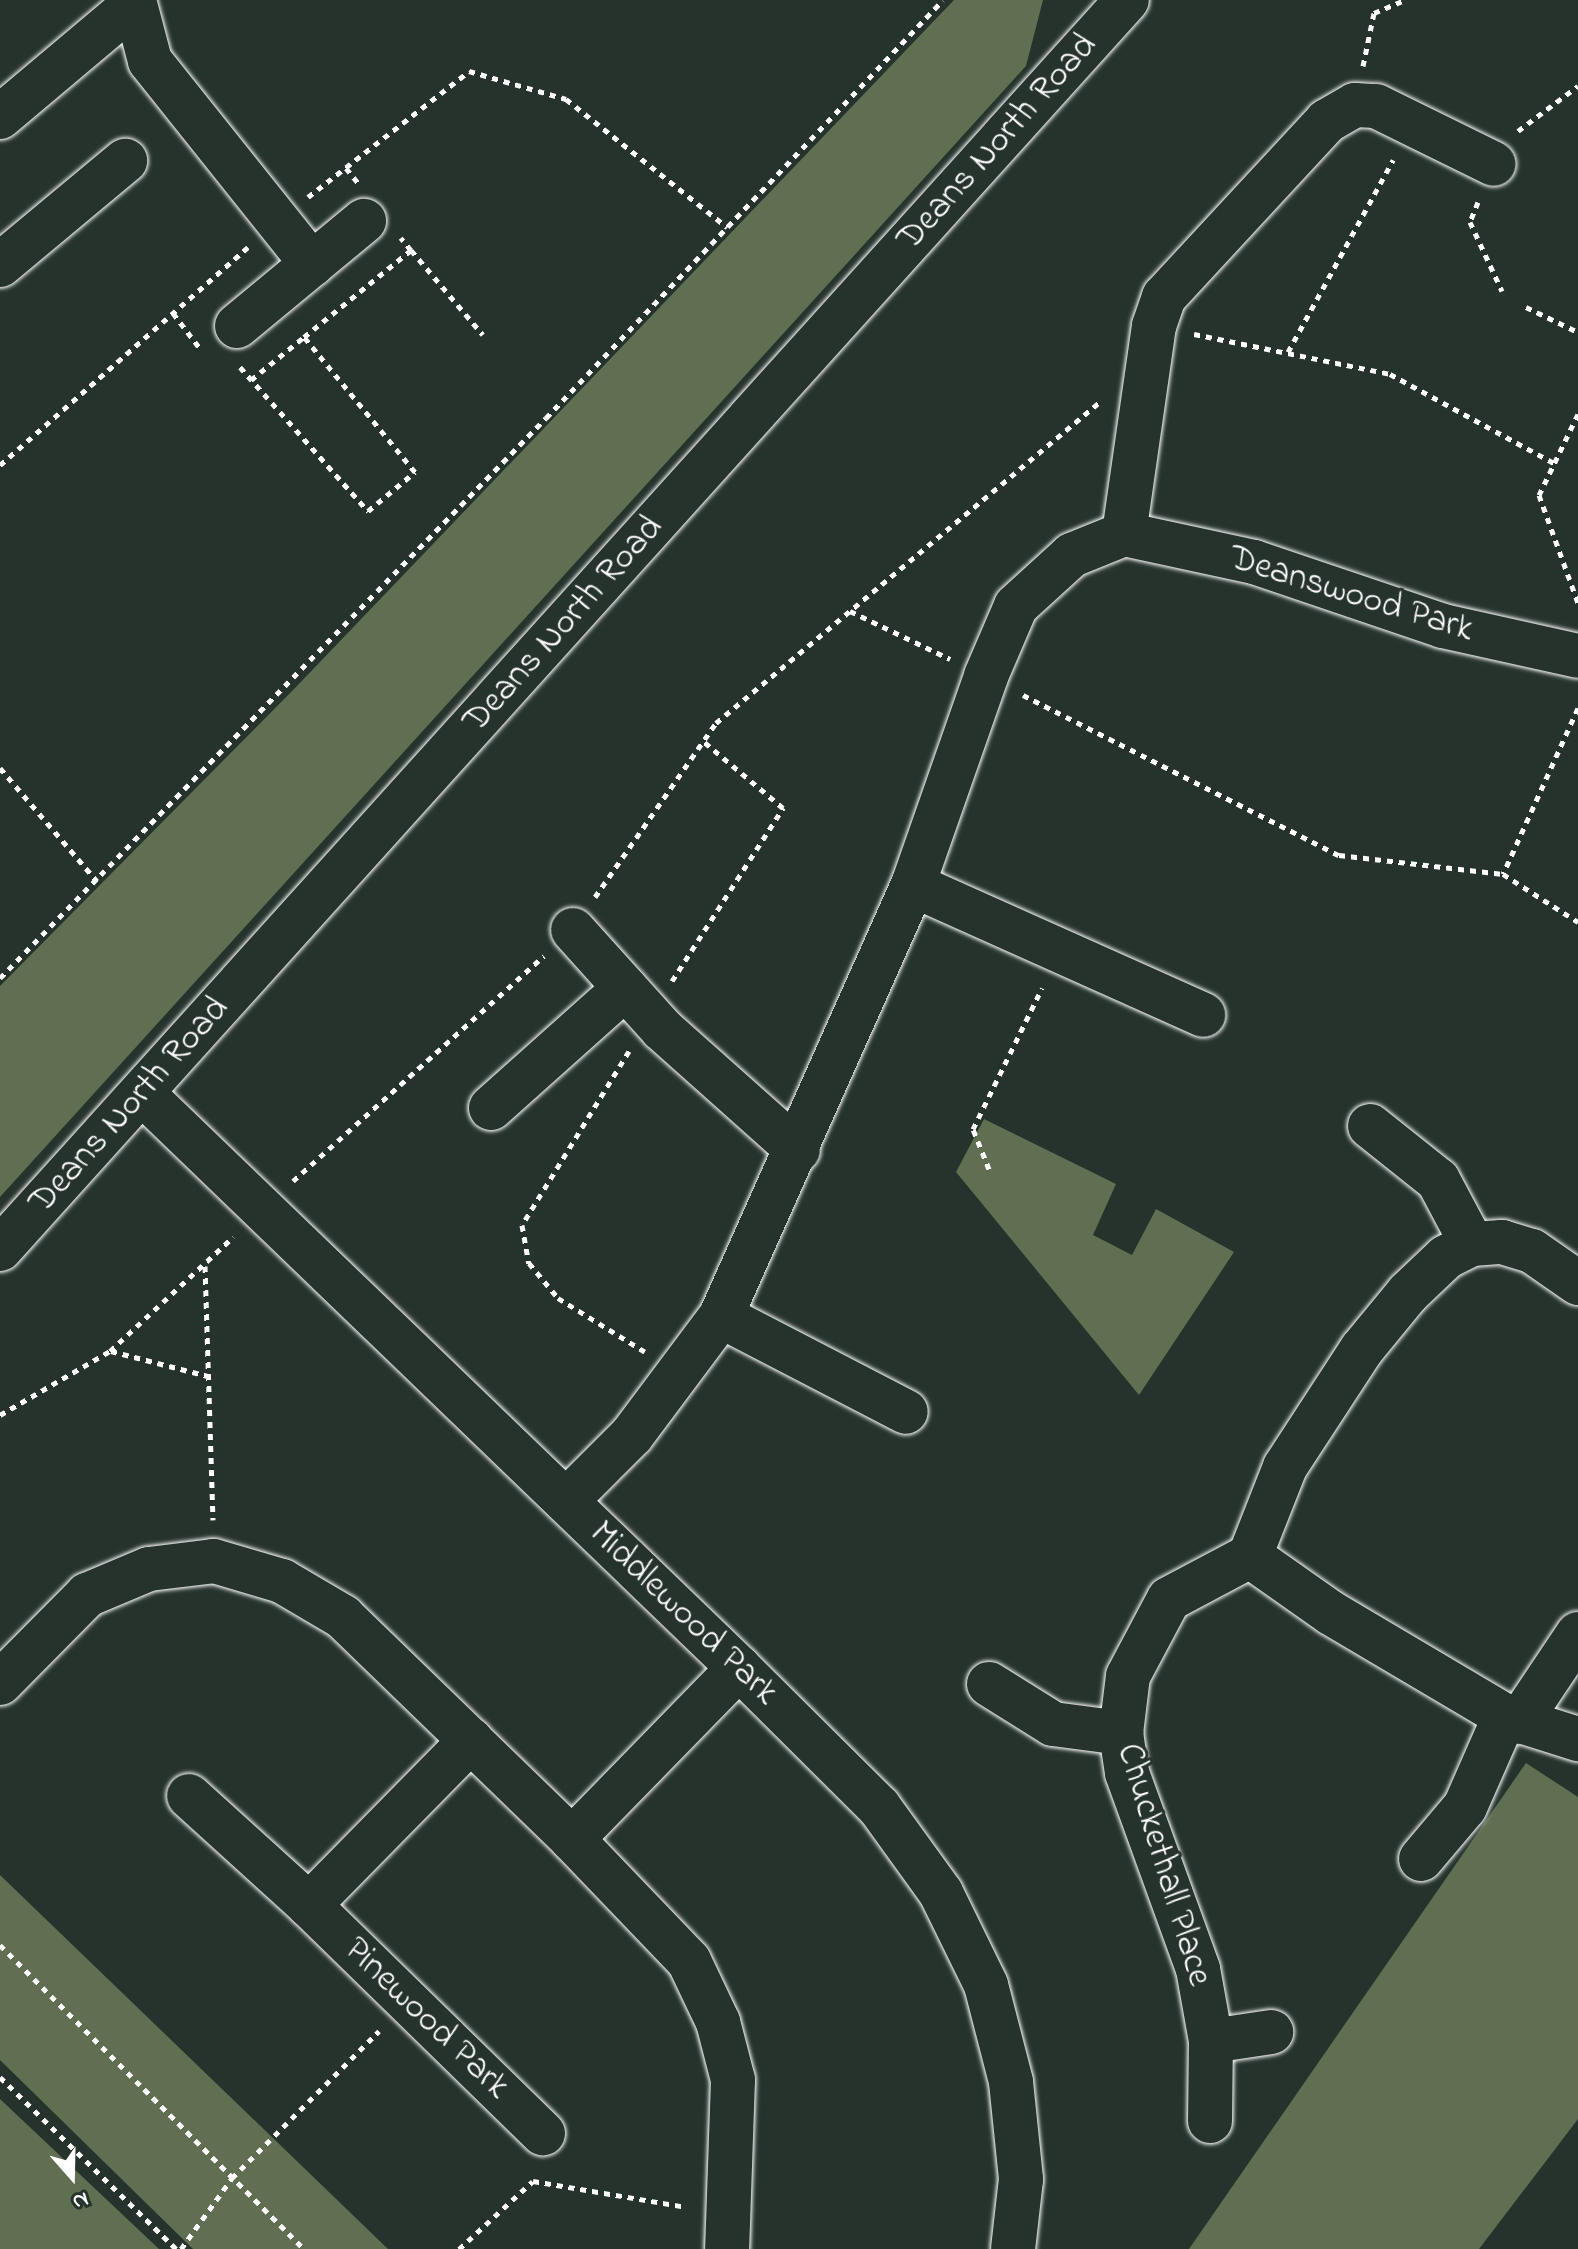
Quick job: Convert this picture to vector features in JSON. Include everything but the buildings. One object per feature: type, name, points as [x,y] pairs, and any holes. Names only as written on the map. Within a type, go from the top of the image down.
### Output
[{"type":"street","name":"Deans North Road","points":[[0,1249],[1127,0]]},
{"type":"street","points":[[0,117],[134,2],[150,61],[312,264]]},
{"type":"street","points":[[566,1501],[632,1435],[721,1316],[798,1150],[913,885],[986,676],[1016,606],[1072,555],[1124,534],[1154,326],[1164,297],[1327,121],[1355,105],[1376,106],[1494,164]]},
{"type":"street","points":[[0,265],[125,161]]},
{"type":"street","points":[[235,343],[312,264],[374,213]]},
{"type":"street","name":"Deanswood Park","points":[[1124,534],[1254,562],[1443,626],[1578,656]]},
{"type":"street","points":[[913,885],[1203,1015]]},
{"type":"street","points":[[573,930],[662,1029],[798,1150]]},
{"type":"street","points":[[491,1108],[625,988]]},
{"type":"street","name":"Middlewood Park","points":[[142,1093],[739,1668],[879,1807],[941,1893],[986,1985],[1011,2082],[1021,2179],[1013,2249]]},
{"type":"street","points":[[1370,1126],[1438,1180],[1472,1244]]},
{"type":"street","points":[[1578,1283],[1532,1251],[1502,1242],[1472,1244],[1446,1257],[1408,1293],[1362,1349],[1285,1467],[1250,1556],[1331,1613],[1512,1719],[1578,1739]]},
{"type":"street","points":[[721,1316],[906,1412]]},
{"type":"street","name":"Chuckethall Place","points":[[1210,2121],[1211,2041],[1198,1969],[1127,1773],[1121,1733],[1128,1676],[1169,1599],[1250,1556]]},
{"type":"street","points":[[0,1683],[87,1595],[149,1569],[214,1561],[282,1581],[343,1617],[572,1839],[689,1961],[718,2022],[733,2080],[729,2232]]},
{"type":"street","points":[[1421,1859],[1465,1807],[1512,1719],[1578,1634]]},
{"type":"street","points":[[572,1839],[739,1668]]},
{"type":"street","points":[[989,1684],[1053,1724],[1121,1733]]},
{"type":"street","points":[[309,1905],[471,1740]]},
{"type":"street","name":"Pinewood Park","points":[[189,1796],[309,1905],[543,2133]]},
{"type":"street","points":[[1211,2041],[1271,2032]]},
{"type":"path","points":[[0,978],[546,418],[943,0]]},
{"type":"path","points":[[1355,105],[1374,13],[1404,0]]},
{"type":"path","points":[[1288,352],[1413,125]]},
{"type":"path","points":[[346,168],[374,213],[411,250],[483,335]]},
{"type":"path","points":[[251,380],[411,250]]},
{"type":"path","points":[[1526,307],[1578,332]]},
{"type":"path","points":[[173,313],[200,348]]},
{"type":"path","points":[[1154,326],[1390,374],[1554,463]]},
{"type":"path","points":[[235,343],[251,380],[368,511],[415,472],[304,337]]},
{"type":"path","points":[[1578,414],[1539,495],[1578,603]]},
{"type":"path","points":[[850,611],[986,676],[1339,855],[1503,874],[1578,922]]},
{"type":"path","points":[[1503,874],[1578,708]]},
{"type":"path","points":[[0,768],[97,881]]},
{"type":"path","points":[[989,1169],[973,1129],[1061,951]]},
{"type":"path","points":[[205,1265],[214,1561]]},
{"type":"path","points":[[110,1351],[208,1376]]},
{"type":"path","points":[[0,1945],[304,2249]]},
{"type":"path","points":[[0,2077],[179,2249],[232,2178],[408,2002]]},
{"type":"path","points":[[459,2249],[533,2181],[729,2232]]},
{"type":"green space","points":[[954,0],[1043,0],[1026,66],[0,1197],[0,986],[296,687]]},
{"type":"green space","points":[[984,1119],[1116,1184],[1093,1235],[1132,1255],[1156,1209],[1234,1252],[1139,1395],[956,1172]]},
{"type":"green space","points":[[1526,1763],[1578,1797],[1578,2119],[1479,2249],[1189,2249]]},
{"type":"green space","points":[[0,1875],[388,2249],[193,2249],[0,2060]]},
{"type":"green space","points":[[0,2099],[159,2249],[0,2249]]}]
